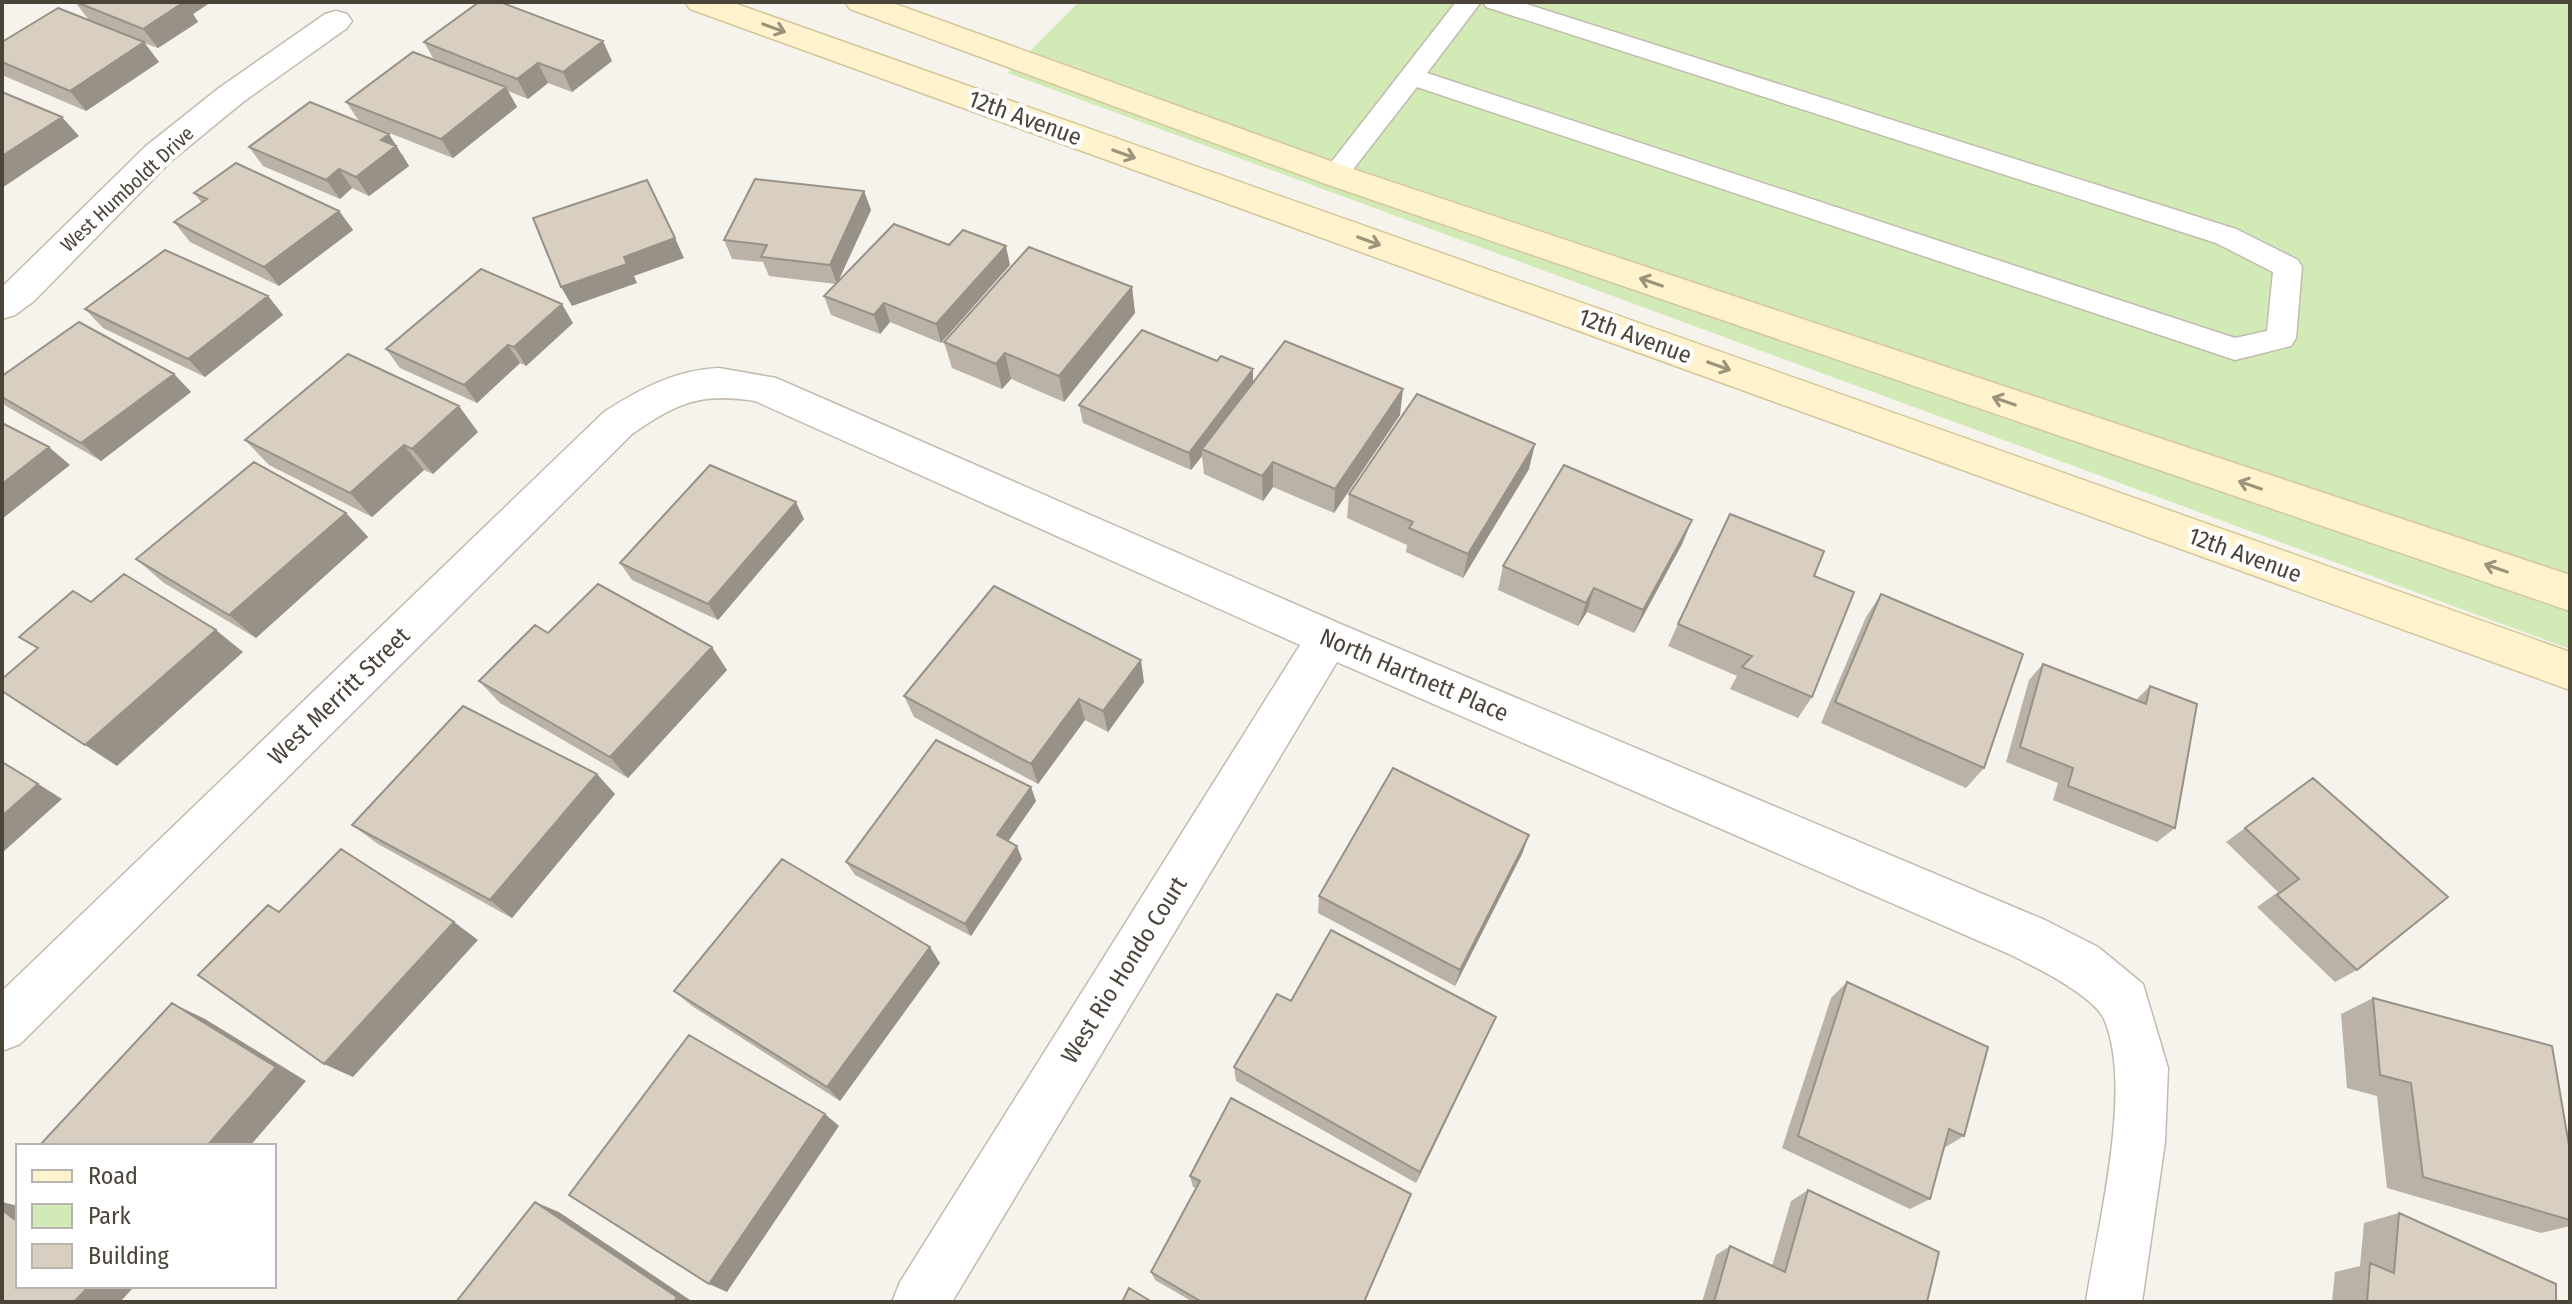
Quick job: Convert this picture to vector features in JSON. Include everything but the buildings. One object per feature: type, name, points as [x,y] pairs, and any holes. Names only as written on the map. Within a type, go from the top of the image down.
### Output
[{"type":"main road","name":"12th Avenue","points":[[701,2],[2570,671]]},
{"type":"main road","points":[[861,2],[1335,175],[2570,593]]},
{"type":"street","name":"West Humboldt Drive","points":[[2,306],[21,292],[158,154],[231,95],[336,21]]},
{"type":"street","name":"North Hartnett Place","points":[[690,383],[726,381],[762,388],[1328,638],[2027,937],[2080,964],[2125,1002],[2142,1068],[2138,1142],[2114,1302]]},
{"type":"street","name":"West Merritt Street","points":[[2,1026],[618,423],[652,400],[690,383]]},
{"type":"street","name":"West Rio Hondo Court","points":[[920,1302],[1328,638]]},
{"type":"lane","points":[[1335,175],[1469,2]]},
{"type":"lane","points":[[1411,76],[2235,349],[2281,338],[2288,267],[2226,236],[1495,2]]},
{"type":"green space","points":[[1079,2],[2570,2],[2570,649],[1008,73]]}]
